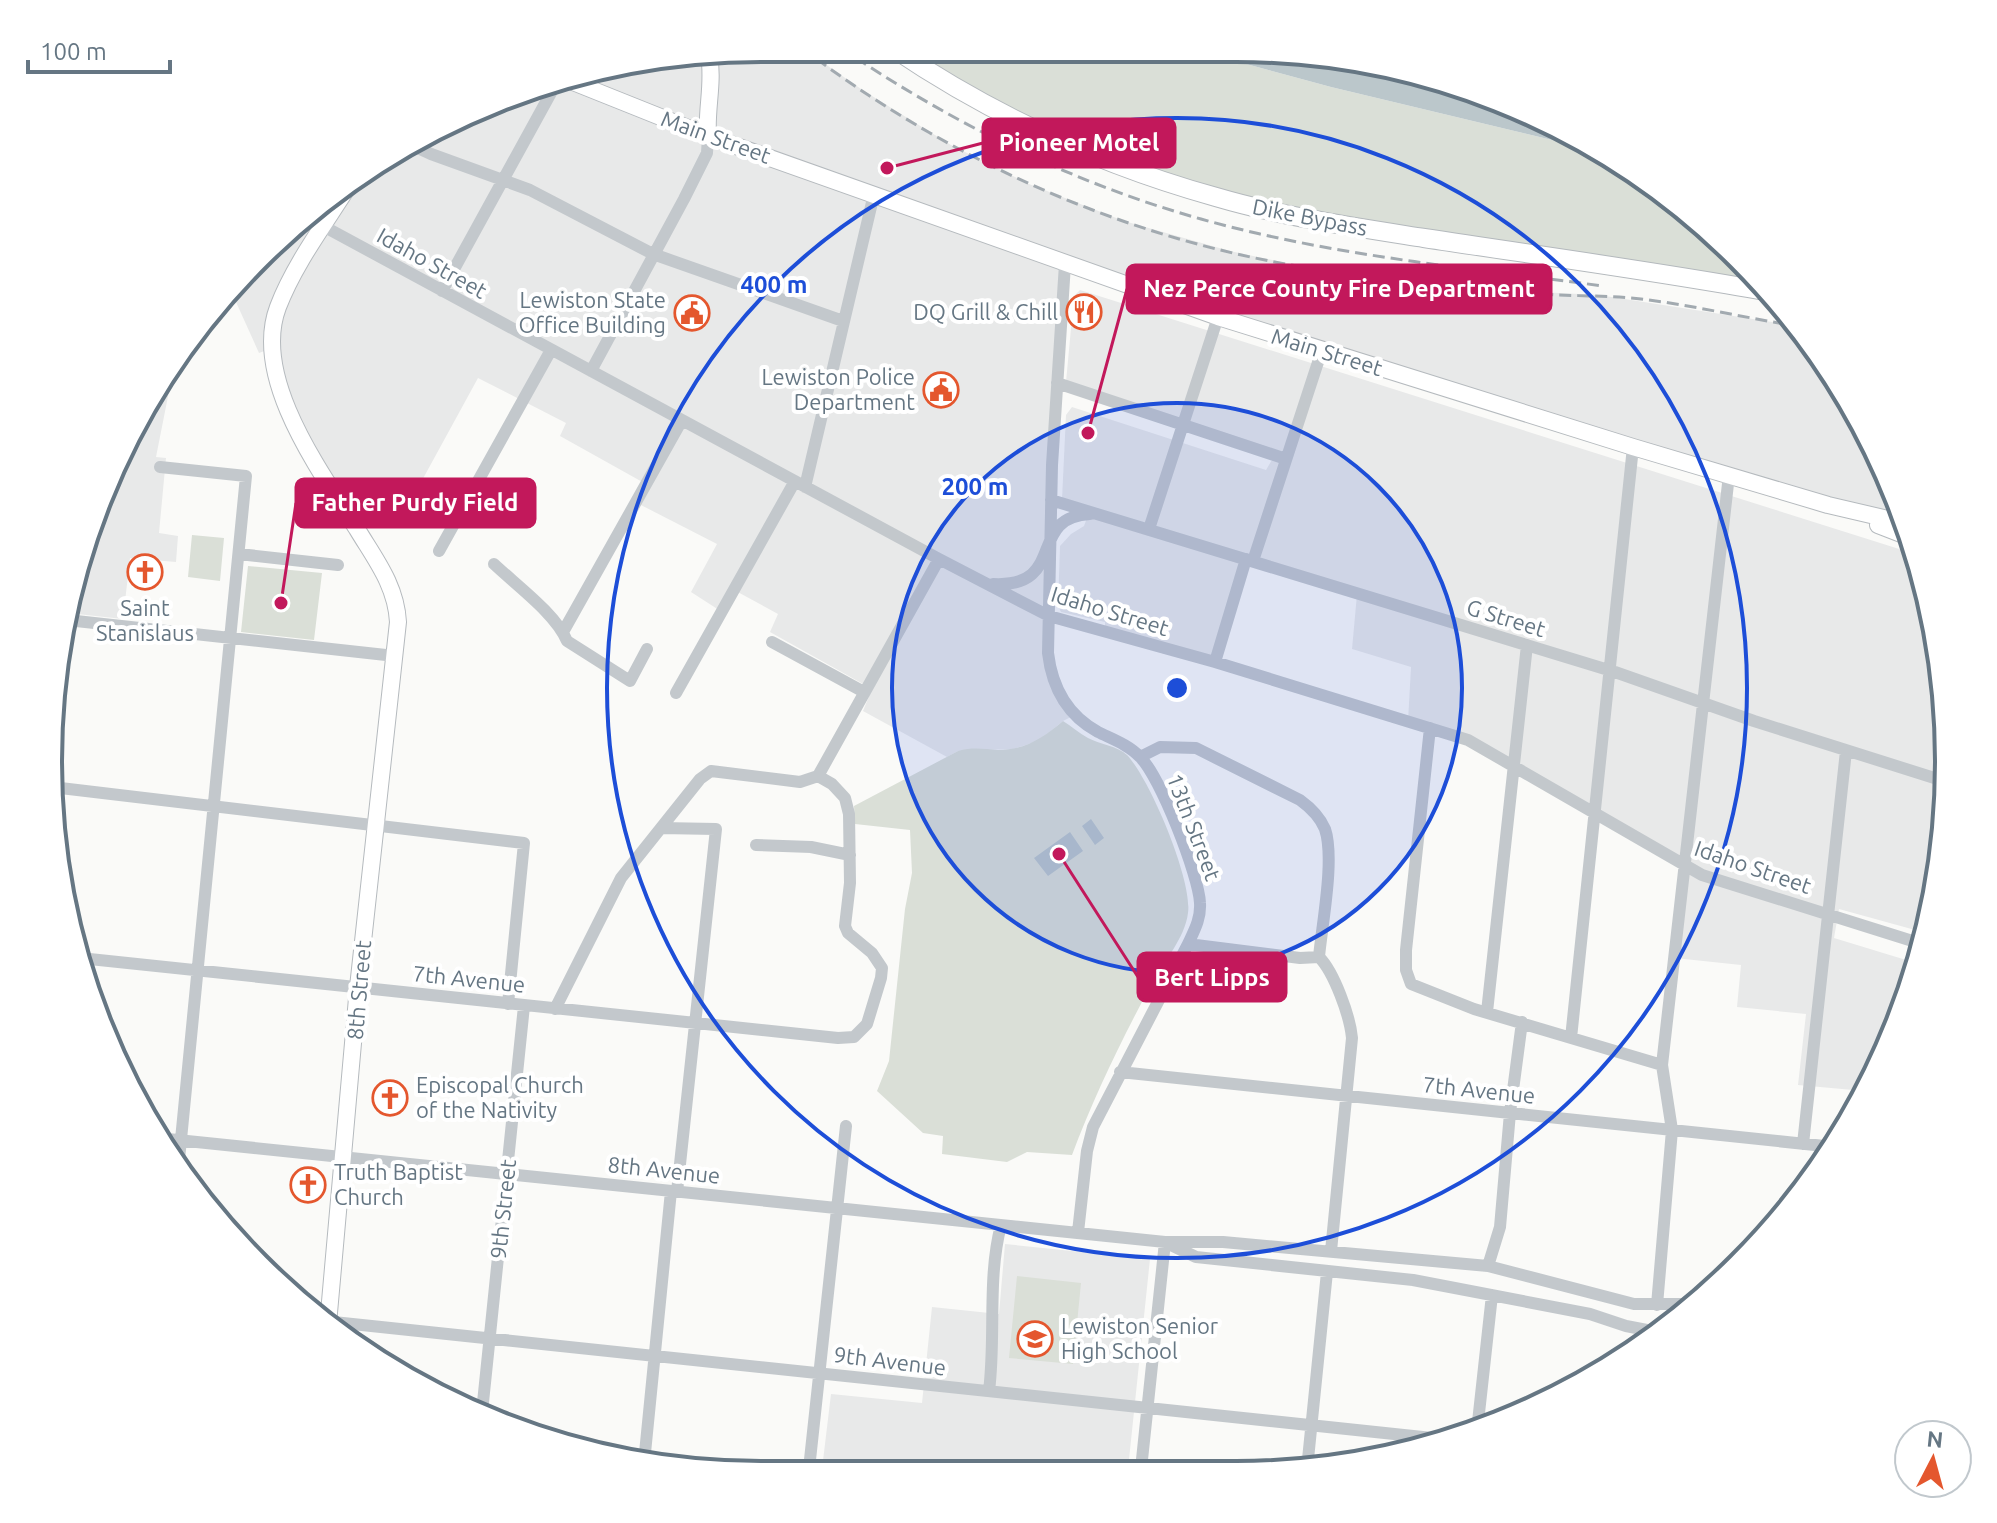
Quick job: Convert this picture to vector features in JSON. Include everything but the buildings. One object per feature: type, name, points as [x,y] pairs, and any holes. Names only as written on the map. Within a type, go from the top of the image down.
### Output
[{"type":"highway","name":"Dike Bypass","points":[[915,62],[963,92],[1037,131],[1144,175],[1218,198],[1328,223],[1750,289]]},
{"type":"main road","points":[[708,136],[709,64]]},
{"type":"main road","name":"Main Street","points":[[579,86],[708,136],[1218,317],[1633,447],[1828,505],[1892,520]]},
{"type":"main road","points":[[647,111],[691,118],[708,106]]},
{"type":"main road","points":[[708,106],[731,143]]},
{"type":"main road","points":[[323,226],[334,208]]},
{"type":"main road","name":"8th Street","points":[[323,226],[277,310],[273,347],[276,380],[300,435],[394,592],[398,622],[358,987],[328,1310]]},
{"type":"main road","name":"Main Street","points":[[1828,505],[1896,532]]},
{"type":"street","points":[[442,291],[551,95]]},
{"type":"street","points":[[591,371],[707,153],[708,136]]},
{"type":"street","points":[[423,150],[530,190],[653,254],[843,321]]},
{"type":"street","points":[[676,693],[800,484],[874,194]]},
{"type":"street","name":"Idaho Street","points":[[323,226],[1049,616],[1215,662],[1468,740],[1702,875],[1912,941]]},
{"type":"street","name":"13th Street","points":[[1065,264],[1051,500],[1048,653],[1052,680],[1075,715],[1140,757],[1158,784],[1195,878],[1199,897],[1199,918],[1188,944],[1093,1127],[1078,1232]]},
{"type":"street","points":[[1149,529],[1218,317]]},
{"type":"street","points":[[439,551],[551,350]]},
{"type":"street","points":[[1215,662],[1322,350]]},
{"type":"street","points":[[1057,383],[1286,459]]},
{"type":"street","points":[[563,632],[682,420]]},
{"type":"street","points":[[1571,1038],[1633,447]]},
{"type":"street","points":[[160,467],[246,476],[180,1150]]},
{"type":"street","points":[[1657,1305],[1672,1130],[1662,1065],[1729,475]]},
{"type":"street","name":"G Street","points":[[1051,500],[1611,671],[1935,778]]},
{"type":"street","points":[[986,584],[1014,584],[1027,579],[1043,560],[1050,536],[1057,526],[1068,518],[1097,514]]},
{"type":"street","points":[[239,554],[338,565]]},
{"type":"street","points":[[555,1009],[616,887],[700,779],[711,771],[800,782],[818,776],[939,559]]},
{"type":"street","points":[[494,564],[563,632],[567,641],[630,681],[647,649]]},
{"type":"street","points":[[76,621],[395,656]]},
{"type":"street","points":[[772,642],[864,692]]},
{"type":"street","points":[[1487,1012],[1527,645]]},
{"type":"street","points":[[1430,728],[1406,950],[1408,979],[1416,987],[1487,1012],[1662,1065]]},
{"type":"street","points":[[1140,757],[1160,747],[1196,748],[1311,808],[1322,822],[1328,848],[1319,957]]},
{"type":"street","points":[[1803,1144],[1846,751]]},
{"type":"street","points":[[756,845],[811,847],[850,855],[849,814],[845,798],[832,784],[818,776]]},
{"type":"street","points":[[63,788],[524,843],[508,1004]]},
{"type":"street","points":[[645,1451],[716,829],[661,828]]},
{"type":"street","name":"7th Avenue","points":[[91,959],[524,1006],[838,1038],[854,1037],[867,1024],[882,968],[872,953],[848,933],[845,926],[850,855]]},
{"type":"street","points":[[1188,944],[1300,958],[1319,957],[1325,963],[1351,1025],[1331,1251]]},
{"type":"street","name":"9th Street","points":[[483,1403],[524,1006]]},
{"type":"street","points":[[1488,1266],[1500,1227],[1522,1022]]},
{"type":"street","name":"7th Avenue","points":[[1120,1072],[1820,1146]]},
{"type":"street","points":[[810,1461],[846,1126]]},
{"type":"street","name":"8th Avenue","points":[[173,1139],[1165,1242],[1211,1241],[1488,1266],[1624,1302],[1675,1305]]},
{"type":"street","points":[[989,1391],[992,1308],[1001,1225]]},
{"type":"street","points":[[1142,1461],[1165,1242]]},
{"type":"street","name":"8th Avenue","points":[[1165,1242],[1196,1257],[1413,1280],[1590,1314],[1642,1330]]},
{"type":"street","points":[[1308,1457],[1327,1272]]},
{"type":"street","points":[[1479,1417],[1492,1295]]},
{"type":"street","name":"9th Avenue","points":[[347,1324],[1419,1436]]},
{"type":"shaded area","points":[[822,62],[951,145],[1029,184],[1124,221],[1230,251],[1309,268],[1519,291],[1599,295],[1780,323],[1817,373],[1841,412],[1863,452],[1891,519],[1066,264],[1048,653],[1075,715],[1040,740],[1026,745],[1013,749],[958,751],[947,757],[863,711],[872,689],[770,632],[778,614],[734,590],[722,612],[691,592],[717,544],[637,503],[646,484],[560,436],[566,423],[478,378],[396,528],[332,490],[306,447],[272,348],[259,353],[236,300],[300,236],[336,207],[373,180],[452,134],[537,99],[625,75],[716,63]]},
{"type":"shaded area","points":[[921,62],[1239,62],[1559,142],[1624,180],[1661,207],[1697,236],[1750,289],[1328,223],[1144,175]]},
{"type":"shaded area","points":[[1239,62],[1327,68],[1417,86],[1503,115],[1559,142]]},
{"type":"shaded area","points":[[1080,290],[1902,550],[1922,625],[1929,670],[1934,716],[1934,807],[1922,898],[1914,930],[1839,909],[1834,938],[1906,960],[1882,1029],[1853,1090],[1798,1085],[1806,1014],[1737,1007],[1741,965],[1675,958],[1683,865],[1481,746],[1408,721],[1411,667],[1352,649],[1357,594],[1246,559],[1215,662],[1105,630],[1105,622],[1061,612],[1058,606],[1060,546],[1084,526],[1091,507],[1062,499],[1066,415],[1072,407],[1266,470],[1276,453],[1066,382],[1074,296]]},
{"type":"shaded area","points":[[169,391],[156,457],[166,458],[159,533],[178,536],[176,562],[130,558],[123,619],[78,614],[99,537],[115,494],[134,452]]},
{"type":"shaded area","points":[[192,535],[224,538],[220,581],[188,577]]},
{"type":"shaded area","points":[[248,566],[322,573],[314,640],[241,632]]},
{"type":"shaded area","points":[[1063,721],[1088,738],[1123,752],[1136,767],[1158,807],[1177,855],[1188,898],[1186,922],[1119,1046],[1072,1155],[1027,1152],[1007,1162],[942,1154],[943,1136],[923,1133],[877,1091],[889,1061],[905,909],[912,873],[910,830],[855,824],[854,806],[958,751],[1017,748],[1041,738]]},
{"type":"shaded area","points":[[1091,819],[1104,838],[1095,845],[1082,826]]},
{"type":"shaded area","points":[[1070,832],[1083,851],[1048,876],[1034,858]]},
{"type":"shaded area","name":"Lewiston Senior High School","points":[[1005,1244],[1150,1259],[1129,1461],[823,1461],[831,1394],[922,1403],[932,1307],[999,1314]]},
{"type":"shaded area","points":[[1017,1276],[1081,1283],[1073,1364],[1009,1358]]},
{"type":"railway","points":[[821,62],[918,126],[979,160],[1042,190],[1173,237],[1241,255],[1309,268],[1495,290],[1641,299],[1779,323]]},
{"type":"railway","points":[[863,62],[926,101],[1014,148],[1106,188],[1201,219],[1350,252],[1603,286]]},
{"type":"place","name":"Pioneer Motel","points":[[887,168]]},
{"type":"place","name":"DQ Grill & Chill","points":[[1084,312]]},
{"type":"place","name":"Lewiston State Office Building","points":[[692,313]]},
{"type":"place","name":"Lewiston Police Department","points":[[941,390]]},
{"type":"place","name":"Nez Perce County Fire Department","points":[[1088,433]]},
{"type":"place","name":"Saint Stanislaus","points":[[145,572]]},
{"type":"place","name":"Father Purdy Field","points":[[281,603]]},
{"type":"place","name":"Bert Lipps","points":[[1059,854]]},
{"type":"place","name":"Episcopal Church of the Nativity","points":[[390,1098]]},
{"type":"place","name":"Truth Baptist Church","points":[[308,1185]]},
{"type":"place","name":"Lewiston Senior High School","points":[[1035,1339]]}]
